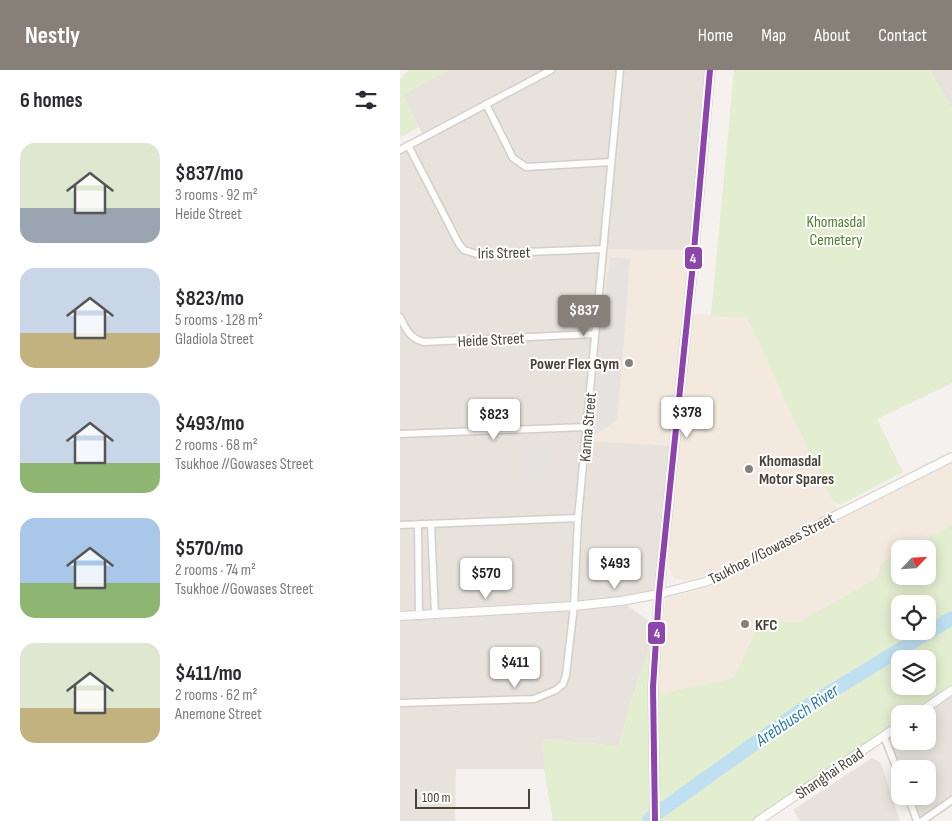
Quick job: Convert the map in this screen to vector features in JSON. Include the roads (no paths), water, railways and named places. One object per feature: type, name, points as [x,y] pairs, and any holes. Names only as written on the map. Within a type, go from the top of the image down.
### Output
[{"type":"main road","points":[[655,821],[653,687],[659,594],[692,273],[710,70]]},
{"type":"street","points":[[400,150],[551,70]]},
{"type":"street","name":"Kanna Street","points":[[400,702],[534,699],[556,690],[562,684],[566,675],[574,606],[578,518],[586,428],[620,70]]},
{"type":"street","points":[[486,104],[513,158],[526,167],[611,162]]},
{"type":"street","name":"Iris Street","points":[[408,145],[459,244],[464,250],[477,254],[603,249]]},
{"type":"street","name":"Heide Street","points":[[400,317],[411,336],[417,341],[424,342],[595,334]]},
{"type":"street","points":[[400,434],[586,428]]},
{"type":"street","name":"Tsukhoe //Gowases Street","points":[[400,616],[574,606],[621,601],[659,594],[711,580],[732,571],[831,518],[952,457]]},
{"type":"street","points":[[400,525],[578,518]]},
{"type":"street","points":[[418,524],[419,616]]},
{"type":"street","points":[[431,524],[435,615]]},
{"type":"street","points":[[930,705],[952,690]]},
{"type":"street","name":"Shanghai Road","points":[[758,821],[891,731]]},
{"type":"street","points":[[884,736],[893,760]]},
{"type":"street","points":[[922,821],[952,800]]},
{"type":"street","points":[[911,805],[917,821]]},
{"type":"waterway","name":"Arebbusch River","points":[[649,821],[804,708],[952,618]]},
{"type":"place","name":"Power Flex Gym","points":[[629,363]]},
{"type":"place","name":"Khomasdal Motor Spares","points":[[749,469]]},
{"type":"place","name":"KFC","points":[[745,624]]},
{"type":"park label","name":"Khomasdal Cemetery","points":[[836,230]]}]
